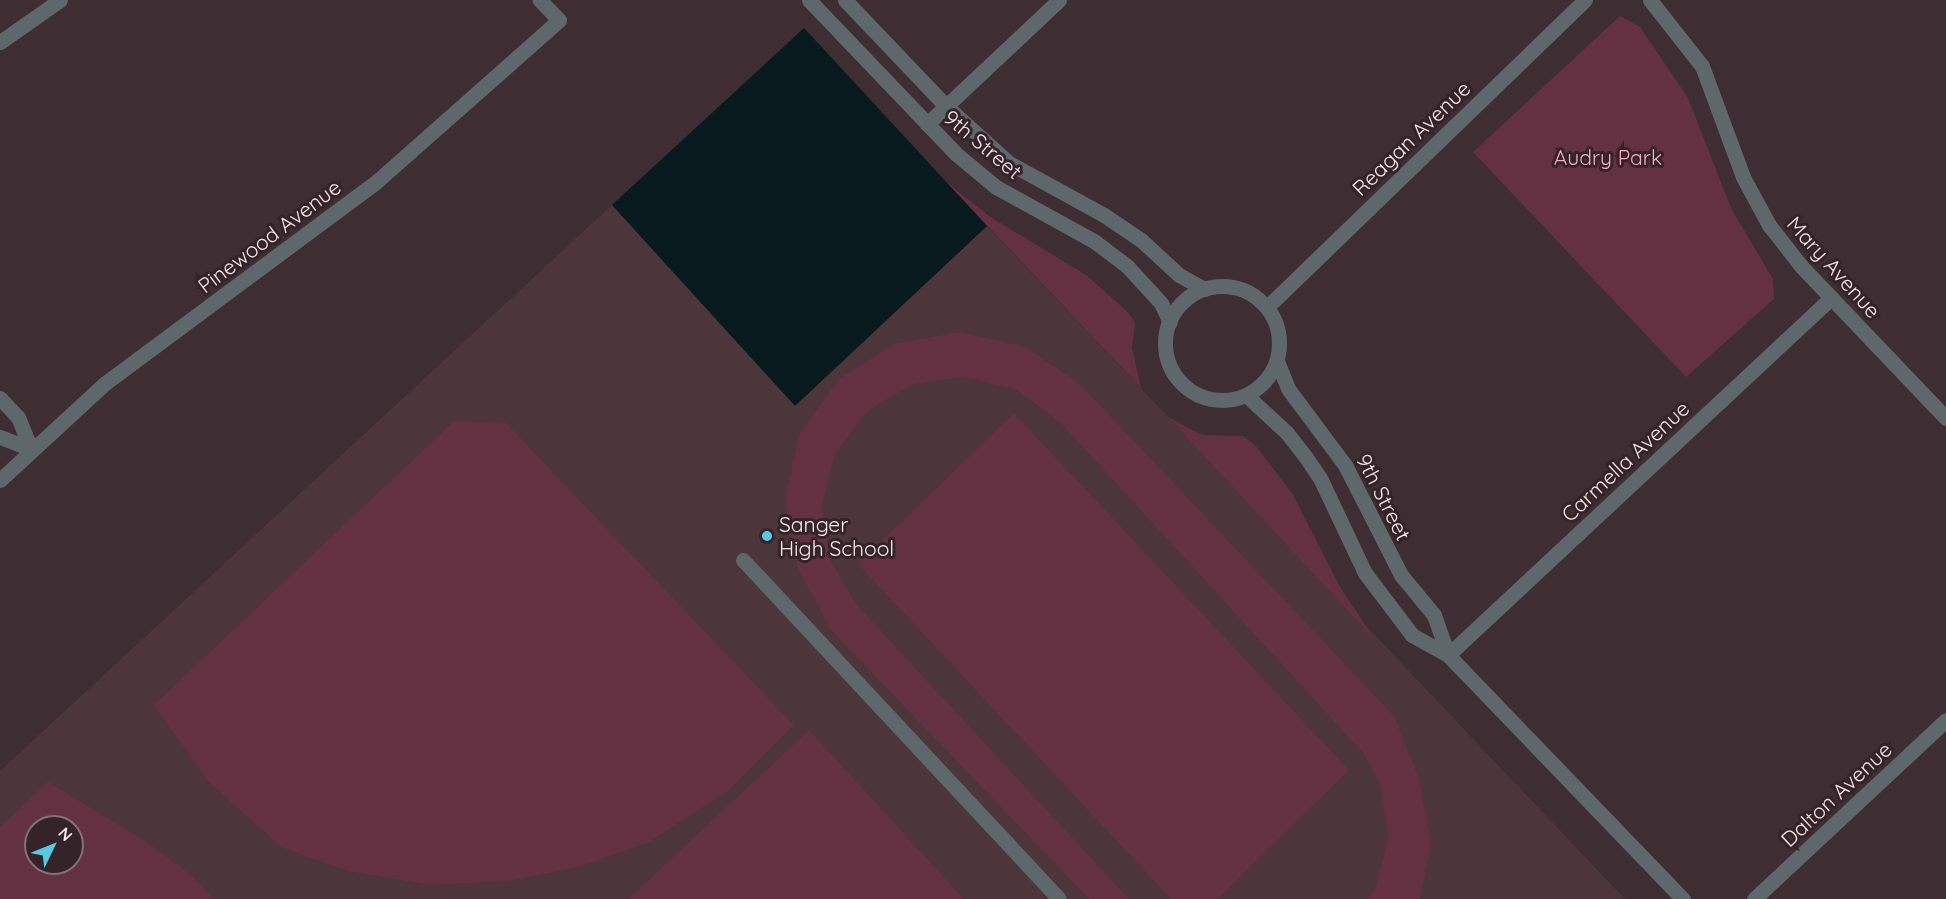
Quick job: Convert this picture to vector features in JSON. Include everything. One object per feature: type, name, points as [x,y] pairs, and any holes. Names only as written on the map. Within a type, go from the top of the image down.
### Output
[{"type":"street","points":[[0,42],[60,0]]},
{"type":"street","name":"Pinewood Avenue","points":[[0,480],[104,384],[376,182],[559,20],[540,0]]},
{"type":"street","name":"9th Street","points":[[809,0],[927,124],[996,187],[1094,241],[1127,266],[1161,303],[1170,322]]},
{"type":"street","name":"9th Street","points":[[845,0],[946,106],[1010,163],[1104,215],[1141,240],[1179,275],[1204,289]]},
{"type":"street","points":[[927,124],[1059,0]]},
{"type":"street","name":"Reagan Avenue","points":[[1267,307],[1585,0]]},
{"type":"street","name":"Mary Avenue","points":[[1650,0],[1702,66],[1743,177],[1769,225],[1831,298],[1946,418]]},
{"type":"street","points":[[1204,289],[1242,289],[1267,307],[1279,333],[1277,361],[1261,386],[1246,395],[1211,399],[1180,382],[1166,350],[1170,322],[1183,301],[1204,289]]},
{"type":"street","name":"Carmella Avenue","points":[[1448,655],[1831,298]]},
{"type":"street","name":"9th Street","points":[[1277,361],[1288,390],[1345,465],[1401,575],[1434,615],[1448,655]]},
{"type":"street","name":"9th Street","points":[[1246,395],[1287,433],[1321,480],[1365,573],[1412,635],[1448,655],[1683,899]]},
{"type":"street","points":[[0,398],[18,417],[31,449]]},
{"type":"street","points":[[0,437],[31,449]]},
{"type":"street","points":[[743,560],[1059,899]]},
{"type":"street","name":"Dalton Avenue","points":[[1754,899],[1946,720]]},
{"type":"shaded area","points":[[804,28],[987,226],[795,406],[612,205]]},
{"type":"shaded area","name":"Sanger High School","points":[[612,205],[795,405],[987,226],[1625,899],[0,899],[0,771]]},
{"type":"green space","name":"Audry Park","points":[[1620,16],[1640,27],[1688,98],[1731,208],[1773,279],[1774,299],[1686,377],[1473,152]]},
{"type":"green space","points":[[945,181],[989,216],[1086,275],[1128,312],[1135,323],[1132,348],[1141,388]]},
{"type":"green space","points":[[960,332],[1026,347],[1081,385],[1394,716],[1419,779],[1431,845],[1420,899],[1368,899],[1375,890],[1388,839],[1381,786],[1364,754],[1060,422],[1017,390],[966,377],[913,384],[867,411],[835,454],[822,505],[829,558],[856,604],[1129,899],[1089,899],[829,628],[797,566],[785,500],[799,435],[838,380],[894,344]]},
{"type":"green space","points":[[1014,413],[1349,770],[1218,899],[1171,899],[858,564]]},
{"type":"green space","points":[[1168,417],[1202,435],[1243,436],[1255,445],[1292,493],[1340,587],[1376,641]]},
{"type":"green space","points":[[454,421],[506,423],[794,725],[728,791],[649,842],[582,866],[510,881],[430,885],[348,871],[281,847],[208,781],[154,705]]},
{"type":"green space","points":[[809,730],[964,899],[628,899]]},
{"type":"green space","points":[[48,782],[145,841],[191,875],[214,899],[0,899],[0,827]]},
{"type":"place","name":"Sanger High School","points":[[767,536]]}]
